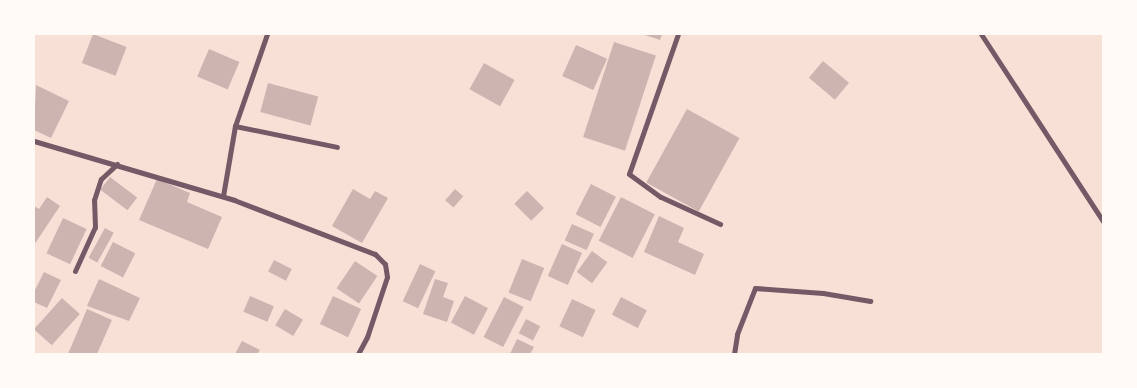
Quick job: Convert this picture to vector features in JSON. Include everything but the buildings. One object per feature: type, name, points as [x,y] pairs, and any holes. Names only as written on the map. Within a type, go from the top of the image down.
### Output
[{"type":"street","points":[[223,196],[235,126],[267,34]]},
{"type":"street","points":[[678,34],[629,174],[661,197],[720,224]]},
{"type":"street","points":[[981,34],[1103,221]]},
{"type":"street","points":[[235,126],[337,147]]},
{"type":"street","points":[[34,141],[223,196],[375,254],[385,264],[387,277],[367,337],[358,354]]},
{"type":"street","points":[[75,271],[95,226],[94,200],[101,179],[117,164]]},
{"type":"street","points":[[734,354],[737,334],[755,288],[823,293],[870,301]]}]
